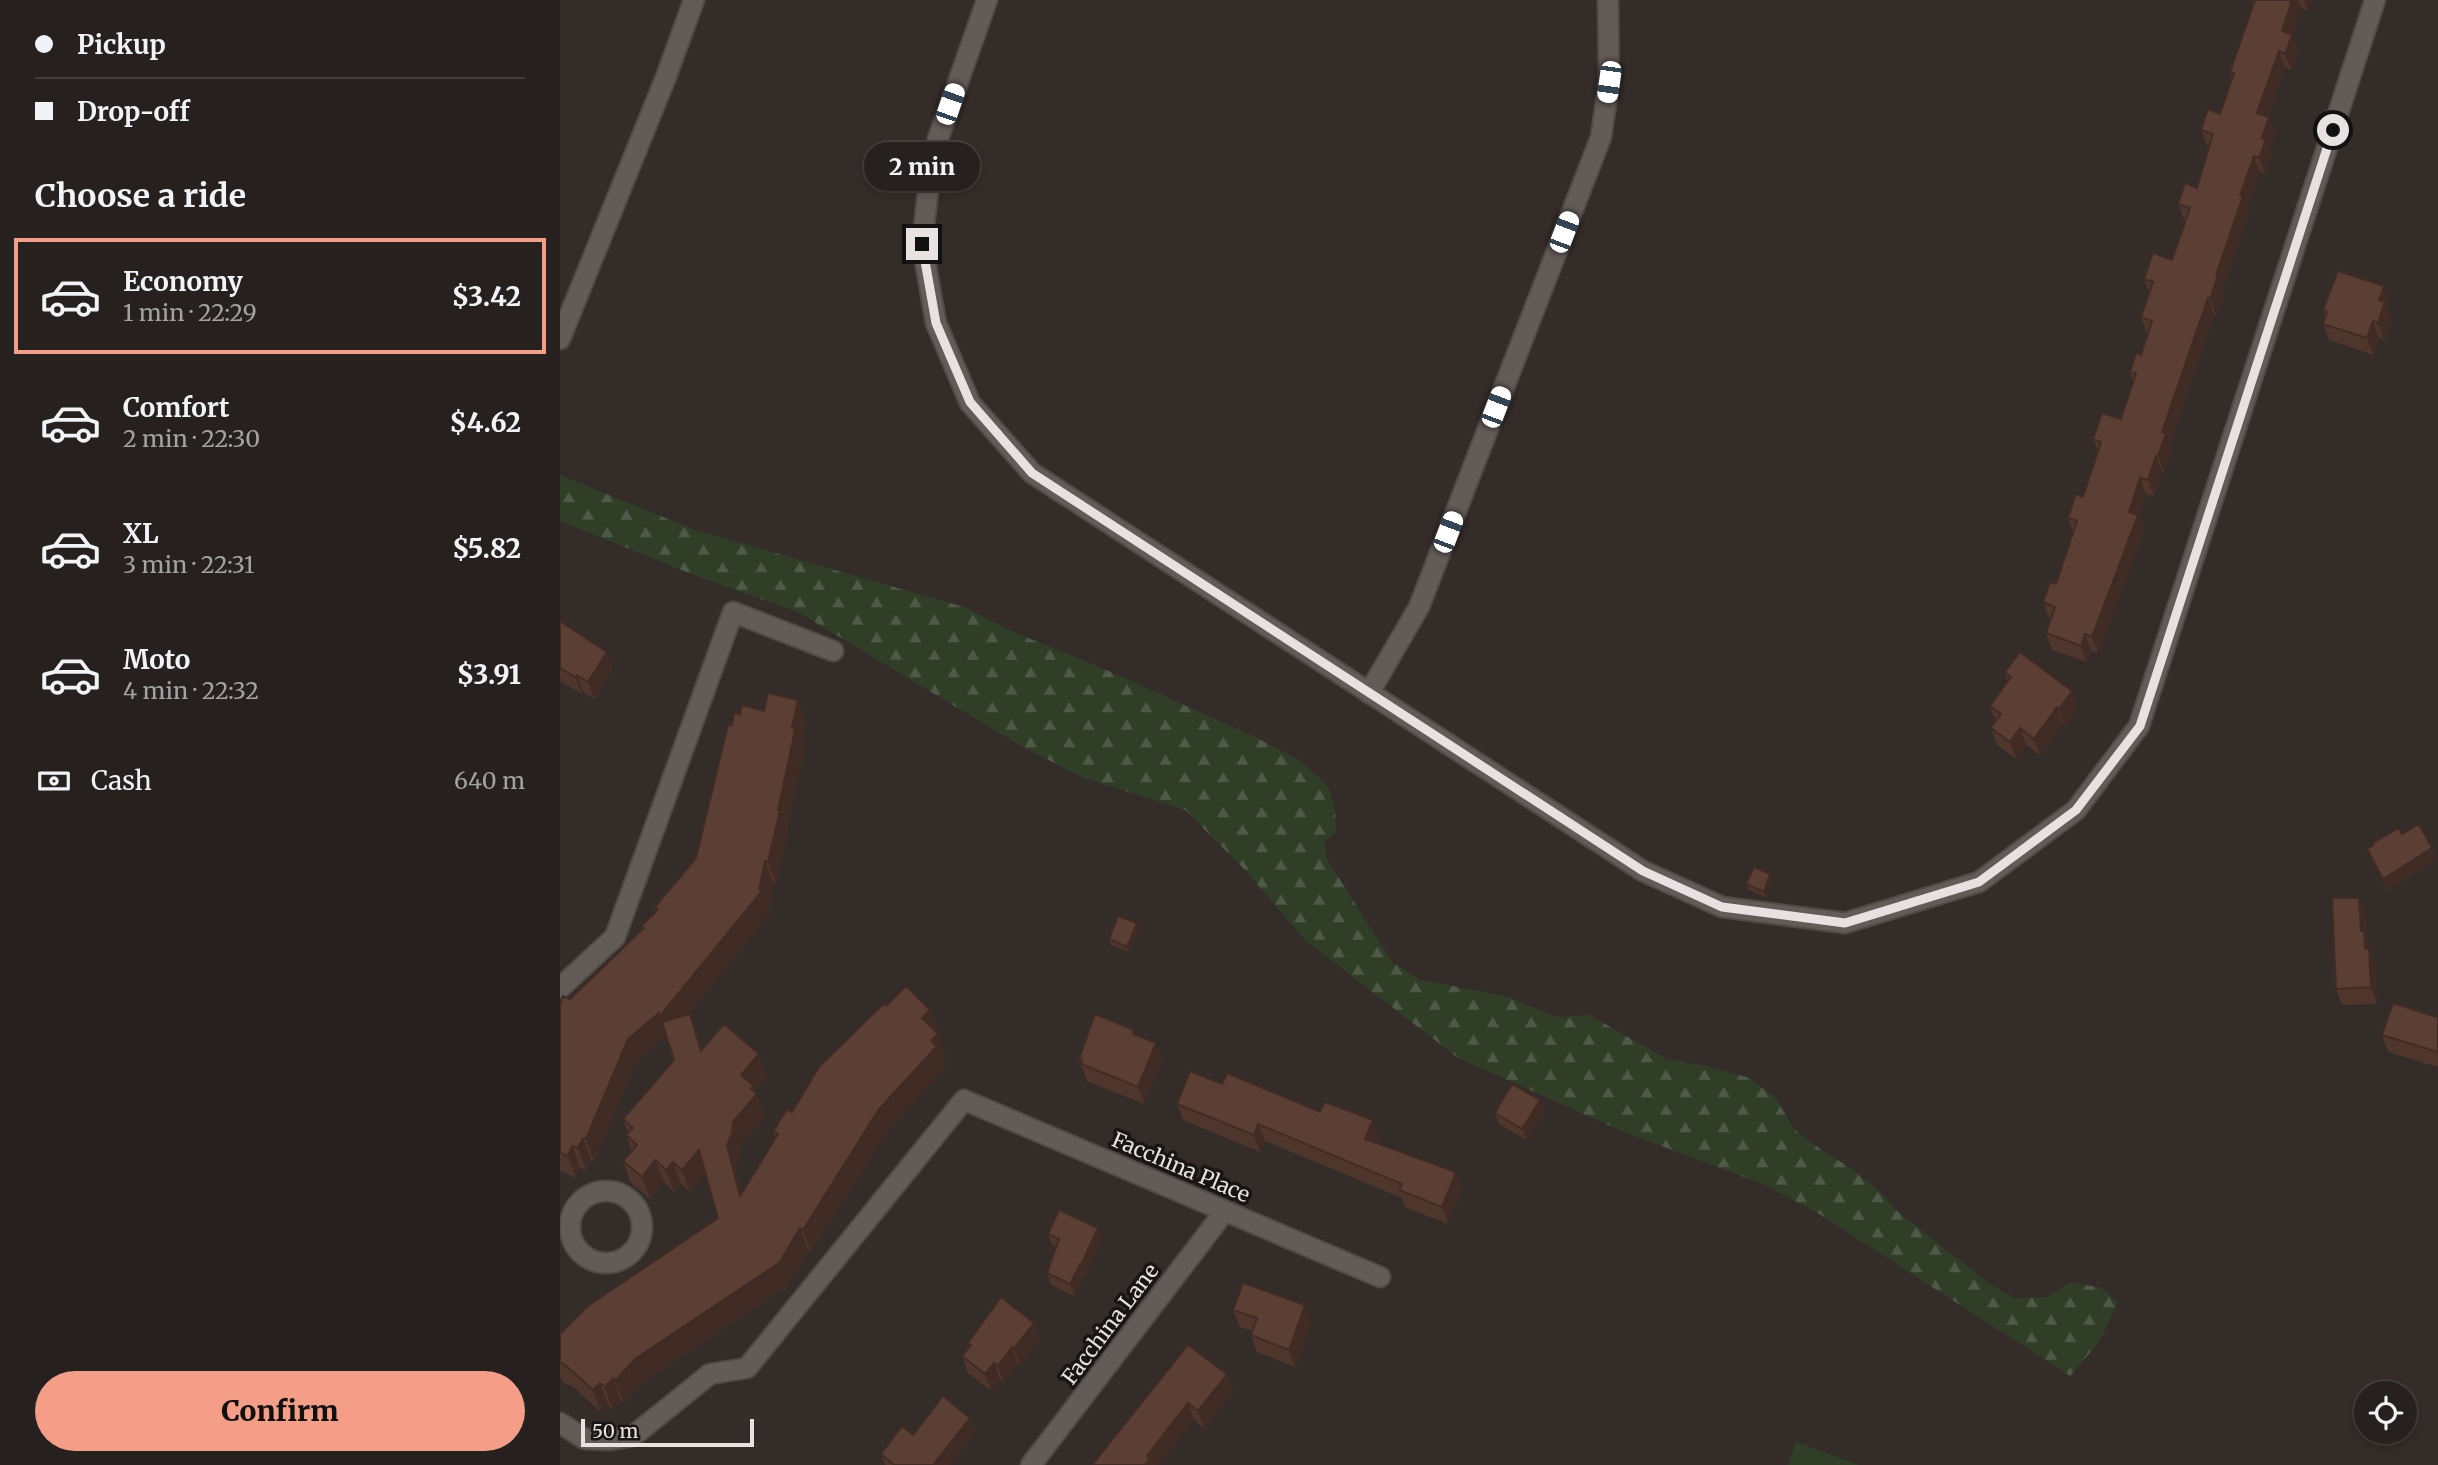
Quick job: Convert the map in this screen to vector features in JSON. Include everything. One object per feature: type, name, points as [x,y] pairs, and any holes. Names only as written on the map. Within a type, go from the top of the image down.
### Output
[{"type":"street","points":[[560,339],[666,77],[694,0]]},
{"type":"street","points":[[987,0],[932,156],[922,244],[936,323],[970,402],[1032,473],[1643,871],[1722,907],[1845,923],[1979,882],[2076,810],[2140,726],[2375,0]]},
{"type":"street","points":[[1369,693],[1419,607],[1601,137],[1609,82],[1608,0]]},
{"type":"street","points":[[560,989],[615,937],[733,612],[833,651]]},
{"type":"street","name":"Facchina Place","points":[[560,1423],[585,1439],[610,1440],[633,1436],[710,1374],[747,1368],[964,1100],[1380,1277]]},
{"type":"street","name":"Facchina Lane","points":[[1031,1465],[1225,1210]]},
{"type":"green space","points":[[560,475],[695,530],[964,607],[1016,633],[1102,668],[1255,737],[1301,761],[1328,786],[1335,809],[1336,832],[1324,843],[1327,859],[1392,962],[1421,980],[1505,996],[1557,1017],[1590,1015],[1666,1059],[1750,1078],[1776,1099],[1794,1129],[1854,1170],[1897,1211],[1991,1285],[2014,1298],[2047,1297],[2071,1282],[2102,1288],[2118,1303],[2099,1342],[2070,1376],[1816,1212],[1765,1185],[1624,1132],[1458,1058],[1304,939],[1245,870],[1185,810],[1084,778],[1021,746],[798,612],[699,577],[560,521]]},
{"type":"green space","points":[[1796,1442],[1859,1465],[1788,1465]]},
{"type":"building","points":[[2255,0],[2292,0],[2282,31],[2292,35],[2285,54],[2279,51],[2257,113],[2269,117],[2262,138],[2266,139],[2259,158],[2254,156],[2240,195],[2243,196],[2216,275],[2218,276],[2162,432],[2166,433],[2158,456],[2148,480],[2140,478],[2129,512],[2138,515],[2092,637],[2085,634],[2081,646],[2046,633],[2055,607],[2043,602],[2050,582],[2056,584],[2077,521],[2068,518],[2076,494],[2083,497],[2101,442],[2093,439],[2102,413],[2121,419],[2136,373],[2130,372],[2136,353],[2141,355],[2152,321],[2141,317],[2153,282],[2144,279],[2153,253],[2172,260],[2190,208],[2178,204],[2185,183],[2197,188],[2213,134],[2201,130],[2208,109],[2220,114],[2234,73],[2230,72]]},
{"type":"building","points":[[2338,271],[2384,286],[2379,300],[2385,302],[2378,323],[2373,321],[2367,338],[2323,324],[2327,312],[2323,310]]},
{"type":"building","points":[[560,621],[607,652],[588,682],[560,668]]},
{"type":"building","points":[[2020,652],[2072,691],[2034,739],[2020,728],[2010,742],[1991,728],[2001,714],[1990,706],[2011,677],[2005,672]]},
{"type":"building","points":[[768,693],[798,700],[780,810],[759,889],[762,891],[660,1016],[659,1013],[628,1039],[586,1139],[583,1138],[578,1148],[572,1146],[568,1156],[560,1153],[560,1004],[563,996],[570,999],[644,928],[641,926],[658,910],[655,907],[696,858],[728,725],[732,725],[734,713],[740,714],[742,705],[764,711]]},
{"type":"building","points":[[2419,824],[2432,848],[2383,879],[2367,849],[2399,828],[2402,834]]},
{"type":"building","points":[[1754,867],[1770,874],[1764,892],[1746,884]]},
{"type":"building","points":[[2332,898],[2359,898],[2361,931],[2364,931],[2365,949],[2369,949],[2371,987],[2336,989]]},
{"type":"building","points":[[1118,916],[1137,923],[1127,947],[1109,939]]},
{"type":"building","points":[[906,986],[930,1010],[922,1018],[938,1034],[931,1041],[937,1046],[879,1109],[803,1230],[800,1228],[779,1263],[635,1359],[615,1381],[613,1378],[605,1387],[600,1383],[593,1390],[560,1363],[560,1334],[588,1306],[718,1218],[699,1150],[682,1170],[673,1162],[666,1170],[655,1160],[642,1177],[623,1161],[637,1145],[626,1135],[633,1128],[623,1119],[674,1060],[662,1022],[690,1014],[701,1051],[724,1024],[759,1054],[741,1075],[754,1086],[751,1089],[757,1094],[733,1122],[727,1145],[740,1196],[778,1134],[773,1132],[787,1109],[792,1112],[819,1067]]},
{"type":"building","points":[[2393,1003],[2438,1016],[2438,1052],[2382,1035]]},
{"type":"building","points":[[1095,1014],[1134,1030],[1133,1034],[1156,1043],[1138,1087],[1081,1064],[1082,1060],[1079,1059]]},
{"type":"building","points":[[1190,1071],[1222,1084],[1227,1073],[1320,1112],[1325,1102],[1373,1120],[1365,1139],[1456,1172],[1442,1207],[1399,1190],[1402,1184],[1258,1124],[1254,1135],[1177,1104]]},
{"type":"building","points":[[1512,1084],[1540,1100],[1522,1129],[1495,1113]]},
{"type":"building","points":[[1059,1210],[1098,1228],[1070,1284],[1047,1273],[1059,1239],[1048,1234]]},
{"type":"building","points":[[1243,1283],[1305,1305],[1289,1350],[1251,1335],[1257,1318],[1233,1310]]},
{"type":"building","points":[[1001,1297],[1034,1323],[998,1366],[994,1363],[985,1374],[962,1356],[971,1345],[968,1343]]},
{"type":"building","points":[[1188,1345],[1227,1374],[1198,1411],[1188,1403],[1147,1456],[1150,1459],[1145,1465],[1092,1465]]},
{"type":"building","points":[[943,1396],[970,1418],[933,1465],[894,1465],[881,1454],[902,1426],[913,1435]]},
{"type":"route","points":[[922,244],[936,323],[970,402],[1032,473],[1643,871],[1722,907],[1845,923],[1979,882],[2076,810],[2140,726],[2333,130]]}]
